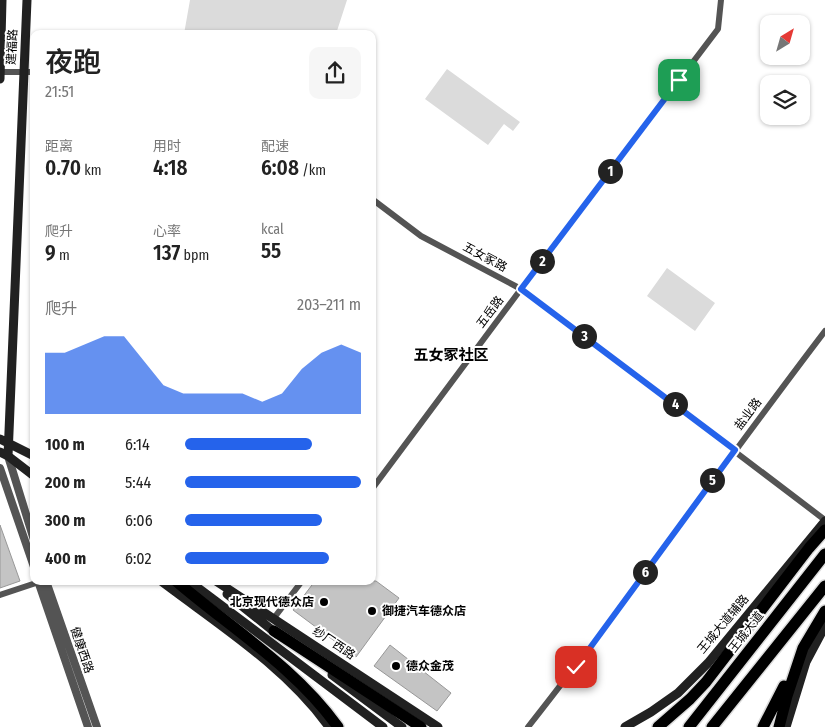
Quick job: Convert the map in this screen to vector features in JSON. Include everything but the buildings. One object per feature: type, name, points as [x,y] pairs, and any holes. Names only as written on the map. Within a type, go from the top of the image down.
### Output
[{"type":"highway","points":[[658,727],[700,688],[825,530]]},
{"type":"highway","name":"王城大道","points":[[689,727],[825,554]]},
{"type":"highway","points":[[181,585],[282,666],[323,706],[339,727]]},
{"type":"highway","points":[[712,727],[825,586]]},
{"type":"highway","points":[[763,727],[803,648],[825,611]]},
{"type":"highway","points":[[274,631],[421,727]]},
{"type":"highway","points":[[779,727],[803,648]]},
{"type":"main road","name":"建福路","points":[[0,79],[2,0]]},
{"type":"main road","name":"建福路","points":[[4,454],[19,223],[27,0]]},
{"type":"main road","points":[[4,440],[30,454]]},
{"type":"main road","points":[[4,454],[30,469]]},
{"type":"main road","points":[[4,454],[30,473]]},
{"type":"main road","name":"王城大道辅路","points":[[625,727],[678,693],[708,663],[825,520]]},
{"type":"main road","points":[[166,585],[258,655],[293,686],[329,727]]},
{"type":"main road","points":[[195,585],[383,727]]},
{"type":"main road","points":[[216,585],[402,727]]},
{"type":"main road","name":"纱厂西路","points":[[222,585],[438,727]]},
{"type":"main road","points":[[786,727],[806,662],[825,626]]},
{"type":"street","name":"五岳路","points":[[376,484],[718,29],[721,0]]},
{"type":"street","points":[[0,72],[30,72]]},
{"type":"street","name":"五女冢路","points":[[376,202],[421,236],[521,289],[825,520]]},
{"type":"street","name":"盐业路","points":[[528,727],[576,667],[825,331]]},
{"type":"street","points":[[4,454],[30,529]]},
{"type":"street","points":[[0,468],[30,555]]},
{"type":"street","points":[[0,596],[30,585]]},
{"type":"street","name":"健康西路","points":[[42,585],[88,727]]},
{"type":"street","name":"健康西路","points":[[43,585],[97,727]]},
{"type":"street","points":[[274,618],[299,585]]},
{"type":"shaded area","points":[[190,0],[347,0],[337,30],[185,30]]},
{"type":"shaded area","points":[[447,69],[520,122],[513,131],[504,124],[488,145],[425,99]]},
{"type":"shaded area","points":[[667,268],[715,303],[695,331],[647,296]]},
{"type":"place","name":"北京现代德众店","points":[[324,602]]},
{"type":"place","name":"御捷汽车德众店","points":[[372,611]]},
{"type":"place","name":"德众金茂","points":[[396,666]]},
{"type":"district","name":"五女冢社区","points":[[451,355]]},
{"type":"route","points":[[576,667],[735,450],[521,289],[679,80]]}]
